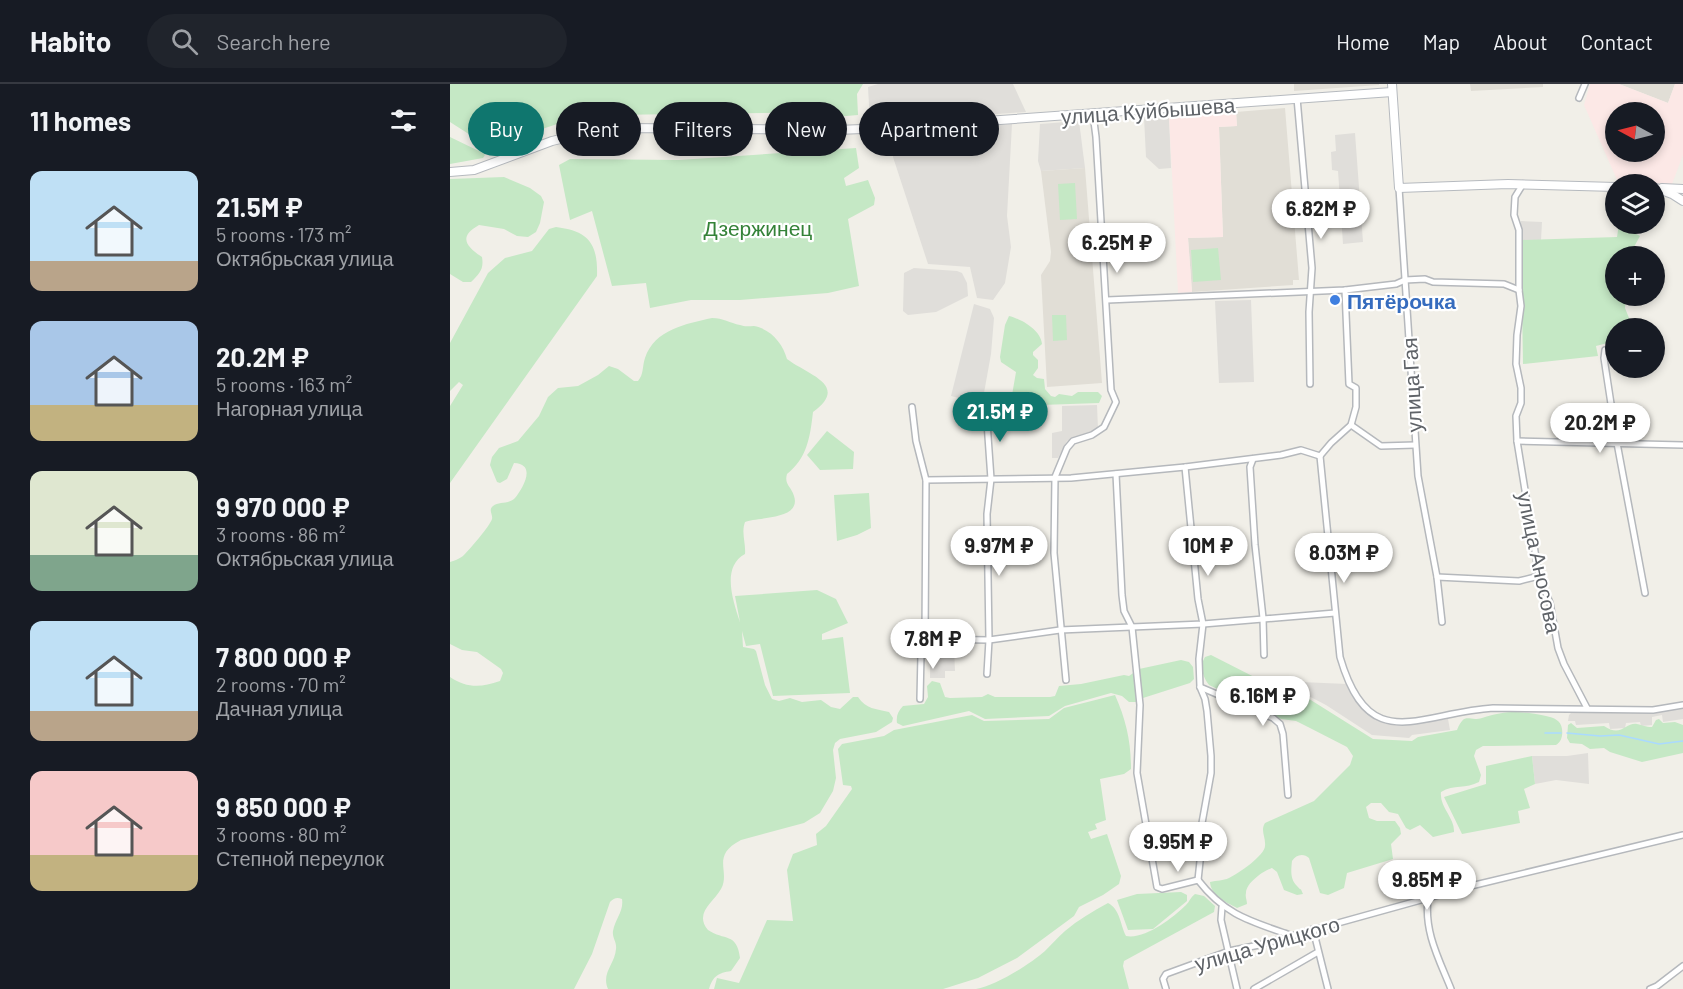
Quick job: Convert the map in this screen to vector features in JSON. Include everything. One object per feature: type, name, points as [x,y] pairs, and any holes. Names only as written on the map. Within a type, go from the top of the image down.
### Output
[{"type":"main road","name":"улица Куйбышева","points":[[450,172],[474,170],[552,141],[590,132],[626,128],[868,129],[1297,99],[1392,88]]},
{"type":"main road","name":"улица Гая","points":[[1392,88],[1399,188]]},
{"type":"main road","points":[[1399,188],[1508,184],[1605,187]]},
{"type":"main road","points":[[1665,188],[1683,189]]},
{"type":"main road","points":[[1665,192],[1683,201]]},
{"type":"street","points":[[1579,98],[1585,84]]},
{"type":"street","points":[[1297,99],[1312,268],[1310,384]]},
{"type":"street","points":[[1066,680],[1054,553],[1055,477],[1067,448],[1073,441],[1092,435],[1104,427],[1116,402],[1111,390],[1107,300],[1093,114]]},
{"type":"street","name":"улица Аносова","points":[[1508,184],[1515,197],[1514,215],[1519,230],[1521,306],[1516,364],[1521,388],[1521,403],[1516,416],[1517,441],[1539,576],[1550,603],[1561,656],[1587,708]]},
{"type":"street","points":[[1515,197],[1523,184]]},
{"type":"street","name":"улица Гая","points":[[1399,188],[1418,476],[1437,577],[1442,622]]},
{"type":"street","points":[[1107,300],[1345,290],[1396,284],[1405,280],[1504,284],[1519,290]]},
{"type":"street","points":[[1345,290],[1349,384],[1356,388],[1358,394],[1351,425],[1330,443],[1320,456],[1340,657],[1355,696],[1369,713],[1385,721],[1410,722],[1473,709],[1653,710],[1683,705]]},
{"type":"street","points":[[1605,350],[1605,365]]},
{"type":"street","points":[[1607,378],[1645,593]]},
{"type":"street","points":[[912,407],[916,441],[926,480],[925,639],[921,654],[920,699]]},
{"type":"street","points":[[987,408],[991,479],[987,514],[989,640],[987,674]]},
{"type":"street","points":[[1351,425],[1381,446],[1415,445]]},
{"type":"street","points":[[1517,441],[1683,445]]},
{"type":"street","points":[[926,480],[1071,478],[1253,459],[1301,450],[1320,456]]},
{"type":"street","points":[[1253,459],[1250,467],[1264,655]]},
{"type":"street","points":[[1185,467],[1198,599],[1203,624],[1199,659],[1200,687],[1206,705],[1211,756],[1211,773],[1202,824],[1202,852],[1198,880],[1222,907],[1243,918],[1290,935]]},
{"type":"street","points":[[1116,474],[1122,595],[1124,611],[1132,627],[1140,705],[1137,773],[1157,887],[1162,889],[1198,880]]},
{"type":"street","points":[[1437,577],[1519,581],[1539,576]]},
{"type":"street","points":[[925,639],[989,640],[1060,630],[1203,624],[1335,613]]},
{"type":"street","points":[[1200,687],[1273,718],[1280,724],[1283,734],[1288,795]]},
{"type":"street","name":"улица Урицкого","points":[[1166,989],[1163,979],[1166,974],[1229,951],[1475,885],[1683,835]]},
{"type":"street","points":[[1428,899],[1426,916],[1430,936],[1451,989]]},
{"type":"street","points":[[1222,907],[1221,920],[1237,989]]},
{"type":"street","points":[[1313,929],[1328,989]]},
{"type":"street","points":[[1254,989],[1318,952]]},
{"type":"street","points":[[1650,989],[1683,966]]},
{"type":"shaded area","points":[[878,84],[1013,84],[1026,112],[999,114],[999,102],[869,102],[868,87]]},
{"type":"shaded area","points":[[1294,84],[1379,84],[1379,85],[1294,91]]},
{"type":"shaded area","points":[[1470,84],[1543,84],[1543,87],[1471,91]]},
{"type":"shaded area","points":[[1590,84],[1619,84],[1668,103],[1675,84],[1683,84],[1683,155],[1672,184],[1665,184],[1665,174],[1614,174],[1609,162],[1665,162],[1665,102],[1605,102],[1605,153],[1584,105]]},
{"type":"shaded area","points":[[1619,84],[1675,84],[1668,103]]},
{"type":"shaded area","points":[[1285,108],[1299,280],[1293,280],[1293,285],[1192,292],[1188,238],[1223,237],[1219,127],[1237,126],[1236,112]]},
{"type":"shaded area","points":[[1236,112],[1237,126],[1219,127],[1223,237],[1188,238],[1192,292],[1178,293],[1169,116]]},
{"type":"shaded area","points":[[1169,116],[1171,168],[1159,169],[1146,157],[1144,117]]},
{"type":"shaded area","points":[[1079,121],[1085,168],[1041,171],[1038,161],[1040,124]]},
{"type":"shaded area","points":[[1012,124],[1007,216],[1011,247],[1005,283],[993,300],[977,298],[970,267],[928,264],[893,156],[999,156],[999,125]]},
{"type":"shaded area","points":[[1355,133],[1363,242],[1343,244],[1338,171],[1332,170],[1331,152],[1336,151],[1335,135]]},
{"type":"shaded area","points":[[1085,168],[1102,383],[1047,387],[1041,275],[1050,261],[1051,252],[1041,171]]},
{"type":"shaded area","points":[[1521,221],[1542,222],[1541,240],[1521,240]]},
{"type":"shaded area","points":[[914,268],[962,273],[967,283],[968,296],[936,312],[908,315],[903,311],[904,273]]},
{"type":"shaded area","points":[[1251,300],[1254,382],[1219,383],[1215,301]]},
{"type":"shaded area","points":[[974,304],[990,309],[994,318],[991,354],[982,404],[951,396]]},
{"type":"shaded area","points":[[1097,405],[1098,429],[1067,441],[1058,458],[1052,458],[1052,433],[1062,431],[1062,406]]},
{"type":"shaded area","points":[[954,646],[955,671],[945,671],[945,678],[930,678],[930,647]]},
{"type":"shaded area","points":[[1301,682],[1347,684],[1367,715],[1386,724],[1409,725],[1448,719],[1450,730],[1412,735],[1409,738],[1372,735],[1326,705],[1297,690]]},
{"type":"shaded area","points":[[1683,708],[1683,719],[1663,722],[1662,715],[1652,717],[1652,725],[1641,726],[1640,722],[1626,723],[1625,728],[1610,729],[1609,723],[1576,725],[1575,721],[1568,721],[1572,712],[1653,712]]},
{"type":"shaded area","points":[[1588,753],[1589,784],[1556,780],[1535,784],[1532,756],[1567,756]]},
{"type":"green space","points":[[450,84],[863,84],[857,94],[858,115],[847,116],[847,102],[765,102],[765,113],[753,113],[753,102],[653,102],[653,114],[641,115],[641,102],[556,102],[556,124],[544,128],[544,102],[468,102],[468,134],[450,122]]},
{"type":"green space","points":[[450,137],[468,146],[468,156],[484,156],[483,158],[450,164]]},
{"type":"green space","name":"Дзержинец","points":[[856,148],[859,168],[844,178],[846,186],[868,180],[875,198],[874,205],[848,219],[859,286],[828,293],[740,300],[691,300],[650,308],[646,283],[612,286],[592,211],[570,220],[559,165],[570,159],[679,160],[765,154],[765,156],[847,156],[847,149]]},
{"type":"green space","points":[[504,177],[530,188],[541,196],[544,202],[540,223],[536,232],[528,237],[517,236],[504,229],[479,225],[472,229],[467,237],[468,245],[482,257],[482,268],[471,282],[463,282],[450,274],[450,179]]},
{"type":"green space","points":[[1075,183],[1077,219],[1060,220],[1058,184]]},
{"type":"green space","points":[[556,227],[576,232],[589,241],[596,255],[597,276],[450,483],[450,406],[463,385],[459,382],[450,391],[450,343],[488,273],[505,258],[532,251],[549,229]]},
{"type":"green space","points":[[1617,234],[1640,236],[1634,246],[1605,246],[1605,306],[1625,306],[1629,318],[1605,318],[1605,344],[1596,346],[1598,356],[1523,364],[1521,240],[1617,237]]},
{"type":"green space","points":[[1218,248],[1221,280],[1193,282],[1191,250]]},
{"type":"green space","points":[[1052,315],[1066,315],[1067,340],[1053,341]]},
{"type":"green space","points":[[1009,316],[1030,326],[1041,339],[1042,344],[1033,352],[1038,360],[1038,368],[1033,375],[1044,379],[1045,389],[1051,396],[1098,392],[1102,396],[1099,403],[1041,405],[1033,400],[1016,404],[1012,395],[1016,372],[1001,362],[1000,357],[1005,325]]},
{"type":"green space","points":[[712,318],[766,330],[783,348],[787,359],[822,381],[827,388],[828,395],[813,412],[809,439],[803,454],[787,474],[786,481],[793,493],[795,504],[785,513],[777,516],[745,522],[743,530],[745,554],[733,567],[731,585],[740,622],[735,596],[817,590],[836,599],[848,623],[822,634],[822,640],[843,637],[850,693],[773,696],[760,644],[746,646],[742,631],[743,647],[756,651],[765,685],[772,699],[779,701],[790,698],[802,702],[821,700],[831,707],[840,709],[853,697],[858,697],[868,706],[889,712],[893,718],[892,722],[876,732],[840,739],[835,743],[833,750],[836,778],[833,791],[820,813],[804,823],[741,840],[726,852],[721,889],[706,908],[703,918],[708,930],[729,938],[736,944],[740,958],[731,971],[714,978],[709,989],[608,989],[607,973],[616,949],[613,931],[622,903],[622,899],[617,898],[610,902],[592,954],[574,989],[450,989],[450,677],[468,685],[480,686],[500,681],[503,673],[501,669],[477,652],[462,650],[450,644],[450,562],[463,556],[484,532],[492,519],[493,506],[512,500],[521,488],[527,472],[525,467],[514,463],[507,479],[500,483],[497,482],[490,465],[492,457],[499,448],[518,441],[539,416],[548,397],[558,388],[578,386],[609,366],[618,369],[634,381],[638,381],[645,358],[656,340],[672,329]]},
{"type":"green space","points":[[827,431],[854,452],[853,469],[820,470],[807,455]]},
{"type":"green space","points":[[869,493],[871,528],[837,541],[834,495]]},
{"type":"green space","points":[[1211,655],[1268,684],[1290,687],[1373,739],[1412,741],[1418,737],[1457,730],[1462,721],[1467,718],[1477,719],[1514,712],[1537,714],[1559,721],[1562,736],[1556,745],[1483,746],[1476,750],[1474,756],[1481,775],[1479,782],[1441,792],[1442,803],[1452,822],[1454,832],[1433,837],[1420,825],[1410,830],[1406,828],[1398,814],[1389,812],[1381,803],[1371,803],[1366,807],[1369,818],[1377,821],[1395,821],[1400,828],[1401,834],[1391,844],[1393,859],[1347,873],[1344,888],[1328,895],[1320,893],[1309,858],[1300,855],[1292,861],[1292,874],[1293,880],[1303,894],[1297,895],[1284,890],[1277,872],[1272,868],[1252,881],[1247,889],[1247,904],[1237,908],[1216,895],[1210,882],[1229,878],[1256,859],[1265,846],[1263,829],[1265,823],[1314,801],[1350,765],[1353,756],[1347,747],[1296,721],[1281,719],[1209,685],[1202,664],[1205,657]]},
{"type":"green space","points":[[1181,660],[1189,662],[1193,667],[1194,679],[1190,683],[1137,702],[1129,702],[1122,696],[1111,693],[1065,706],[1049,716],[985,719],[969,711],[903,726],[897,723],[898,714],[903,706],[924,704],[928,697],[927,686],[932,681],[940,683],[945,697],[950,698],[982,697],[988,694],[995,697],[1050,697],[1055,696],[1059,686],[1129,676],[1139,669]]},
{"type":"green space","points":[[1115,695],[1127,731],[1131,769],[1124,774],[1100,779],[1106,820],[1095,824],[1097,829],[1088,832],[1091,839],[1107,834],[1121,876],[1119,884],[1079,907],[1074,916],[1017,958],[978,978],[943,989],[714,989],[717,978],[739,983],[767,920],[793,921],[787,870],[793,854],[817,845],[816,834],[826,826],[852,789],[851,786],[843,785],[838,749],[842,744],[884,736],[894,730],[972,715],[984,721],[1049,719],[1064,708]]},
{"type":"green space","points":[[1659,719],[1663,723],[1675,722],[1683,725],[1683,753],[1642,762],[1604,748],[1590,749],[1582,744],[1570,743],[1567,738],[1568,725],[1571,723],[1577,728],[1604,726],[1619,730],[1633,724],[1652,727]]},
{"type":"green space","points":[[1532,756],[1535,784],[1524,789],[1530,808],[1518,811],[1520,823],[1462,834],[1444,797],[1486,784],[1486,766]]},
{"type":"green space","points":[[1181,892],[1187,895],[1187,901],[1153,929],[1128,930],[1117,900],[1137,894]]},
{"type":"green space","points":[[1195,894],[1204,896],[1215,906],[1214,912],[1124,961],[1123,966],[1129,989],[976,989],[993,984],[1022,968],[1045,951],[1070,927],[1108,903],[1117,913],[1126,936],[1133,936],[1141,935],[1166,922]]},
{"type":"waterway","points":[[1545,733],[1561,733]]},
{"type":"waterway","points":[[1567,733],[1619,735],[1659,744],[1683,741]]},
{"type":"place","name":"Пятёрочка","points":[[1335,300]]}]
